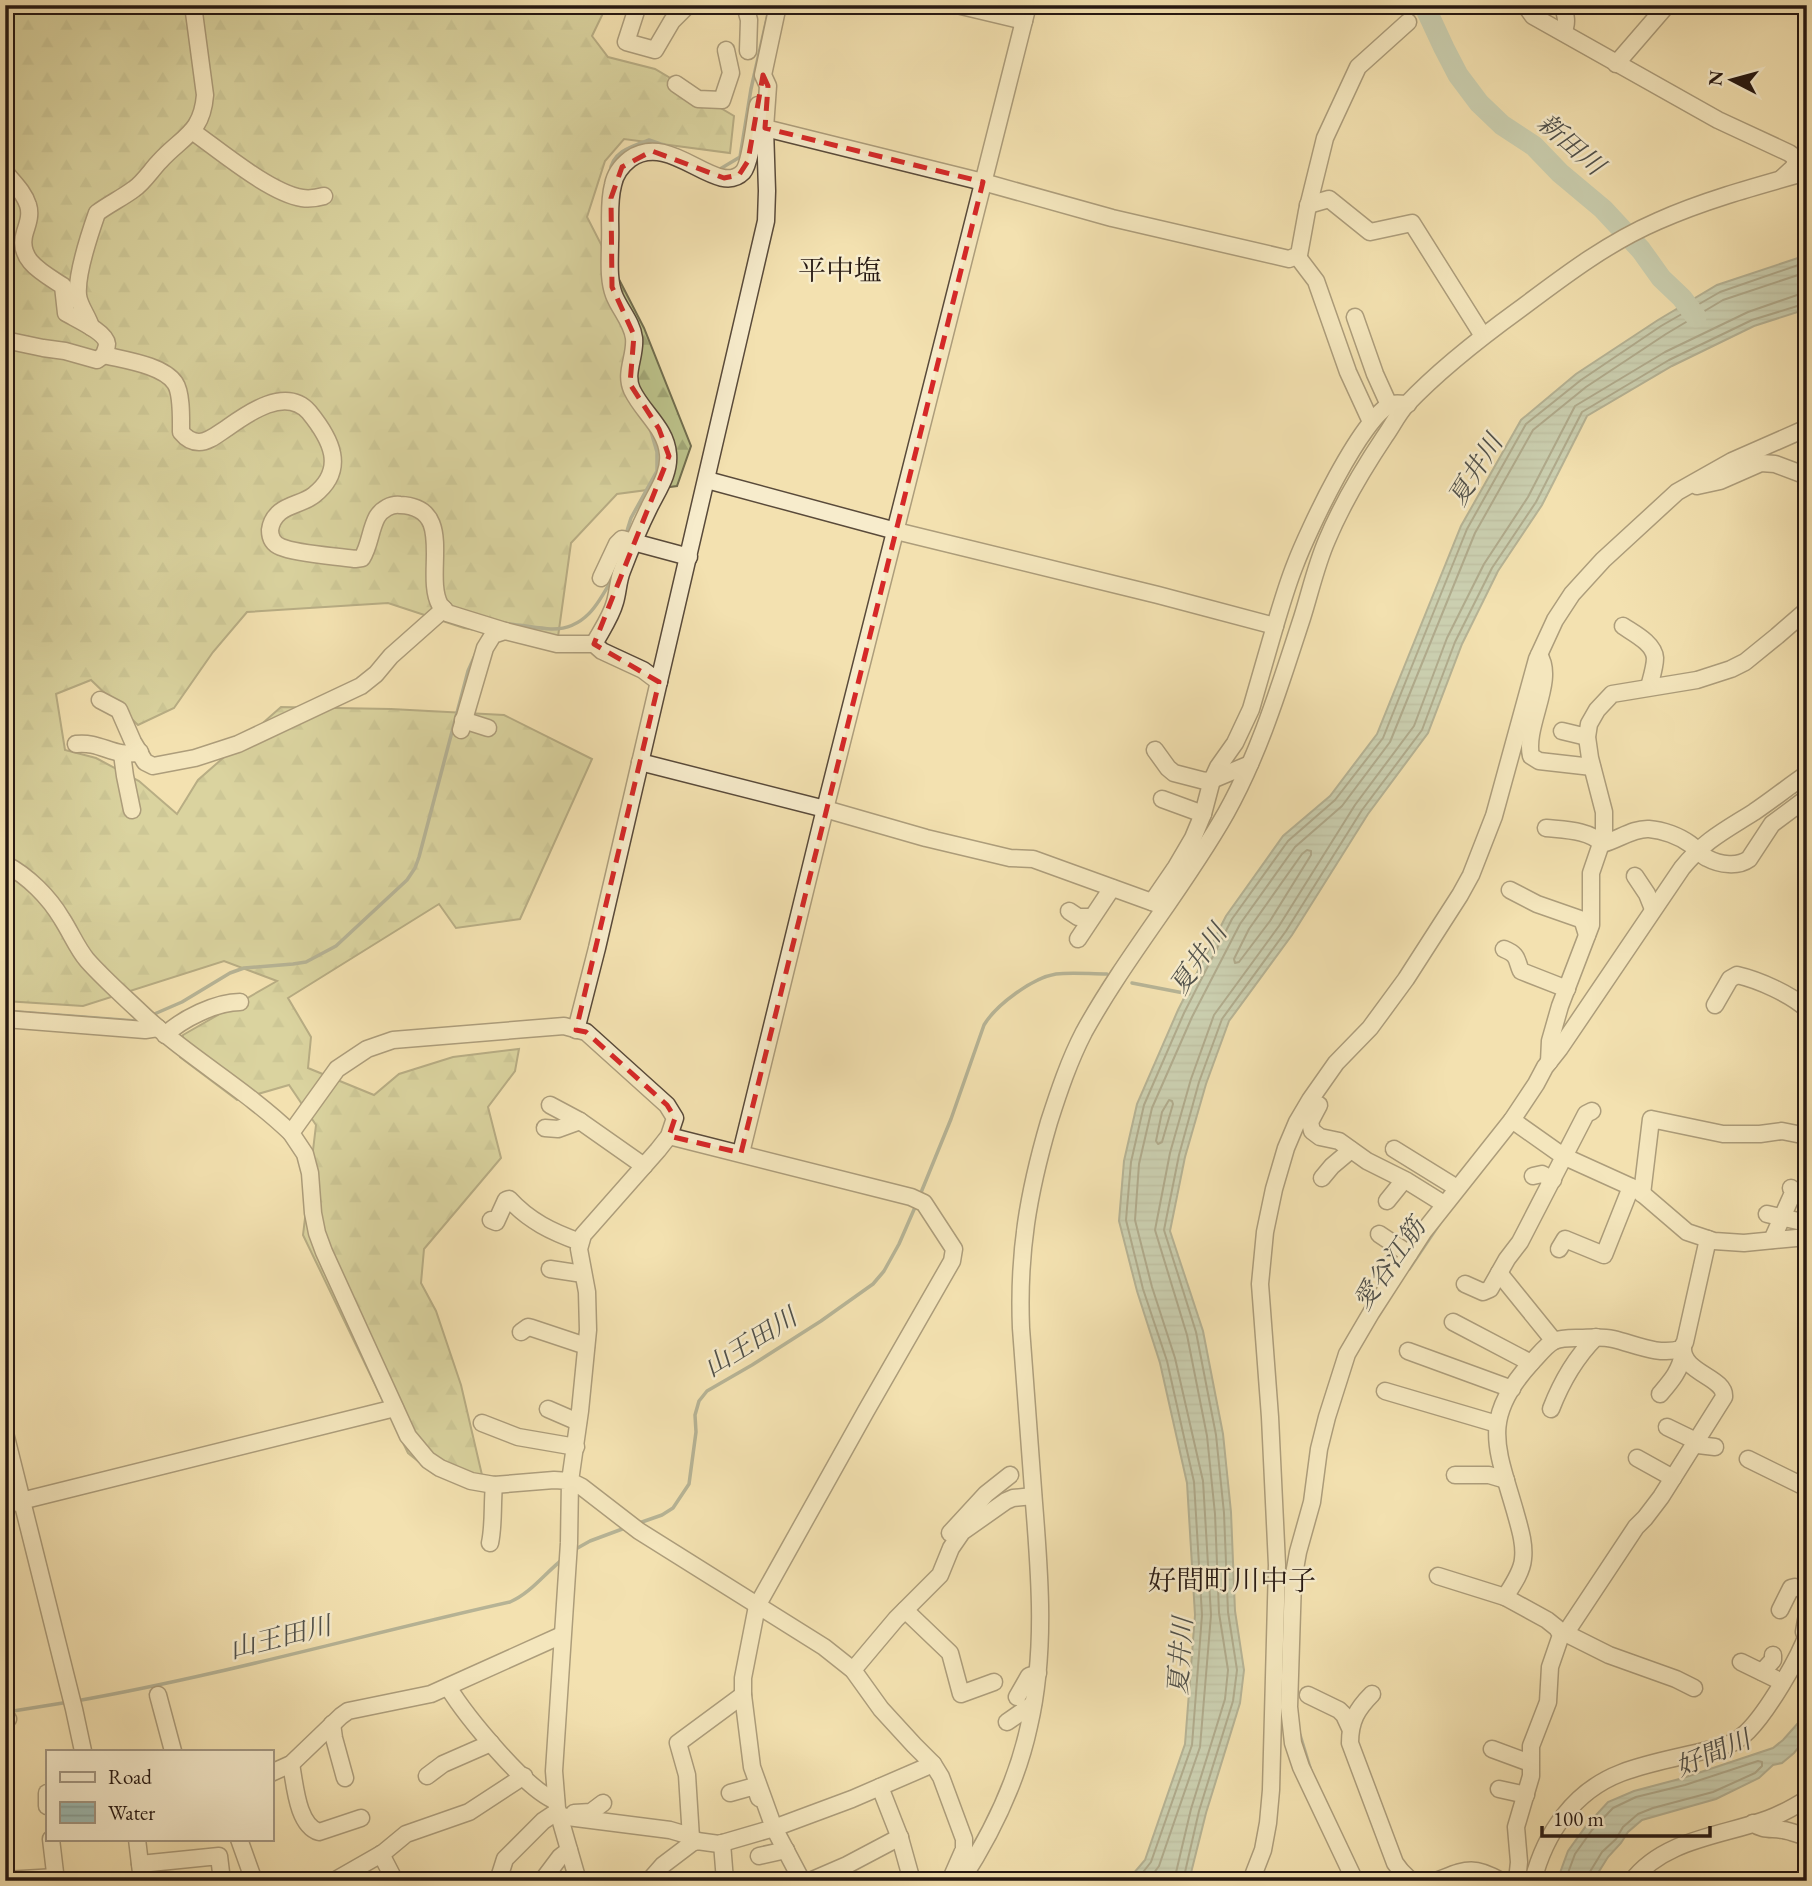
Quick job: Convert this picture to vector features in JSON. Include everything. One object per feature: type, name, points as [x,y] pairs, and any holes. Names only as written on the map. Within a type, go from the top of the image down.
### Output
[{"type":"street","points":[[91,327],[78,292],[97,213],[137,188],[162,158],[192,131],[204,109],[205,95],[193,5]]},
{"type":"street","points":[[638,5],[626,42],[654,50],[672,21],[688,5]]},
{"type":"street","points":[[745,5],[749,20],[748,51]]},
{"type":"street","points":[[594,644],[615,603],[621,572],[647,510],[665,478],[669,456],[665,439],[630,384],[634,335],[615,297],[610,277],[610,211],[613,186],[618,172],[642,152],[664,152],[724,178],[733,178],[744,170],[748,161],[778,5]]},
{"type":"street","points":[[741,1153],[1026,13],[957,5]]},
{"type":"street","points":[[1525,5],[1533,16],[1616,64],[1718,120],[1801,159],[1780,180]]},
{"type":"street","points":[[1562,5],[1567,25],[1563,32]]},
{"type":"street","points":[[1616,64],[1667,5]]},
{"type":"street","points":[[765,128],[983,182],[1112,218],[1289,259],[1299,255],[1325,138],[1358,67],[1408,22]]},
{"type":"street","points":[[676,83],[698,99],[722,100],[731,73],[724,51],[768,53]]},
{"type":"street","points":[[576,1030],[708,480],[766,221],[765,128],[768,86],[763,75]]},
{"type":"street","points":[[192,131],[272,186],[302,198],[324,196]]},
{"type":"street","points":[[5,172],[24,196],[28,206],[29,215],[22,249],[37,268],[63,286],[66,313],[105,337],[107,344],[104,355],[97,359],[5,340]]},
{"type":"street","points":[[1159,905],[1226,812],[1250,764],[1280,686],[1326,541],[1362,471],[1408,404],[1441,371],[1483,336],[1597,253],[1659,220],[1807,172]]},
{"type":"street","points":[[1308,205],[1329,199],[1370,232],[1412,223],[1483,336]]},
{"type":"street","points":[[1297,256],[1316,281],[1348,372],[1371,422]]},
{"type":"street","points":[[1355,317],[1389,405]]},
{"type":"street","points":[[104,355],[159,370],[170,378],[178,390],[181,432],[197,443],[215,436],[266,405],[286,401],[299,404],[310,413],[332,446],[332,468],[323,486],[312,497],[282,510],[273,519],[270,532],[272,540],[281,548],[362,558],[368,548],[377,518],[384,510],[401,505],[419,510],[430,520],[433,528],[436,592],[440,606],[447,613],[557,644],[594,644],[602,651],[643,670],[659,682]]},
{"type":"street","points":[[961,1881],[979,1854],[1007,1795],[1029,1728],[1038,1673],[1040,1595],[1020,1286],[1026,1213],[1062,1080],[1084,1033],[1148,930],[1176,867],[1193,838],[1212,780],[1235,743],[1251,709],[1295,565],[1311,527],[1357,442],[1371,422],[1389,405],[1408,404]]},
{"type":"street","points":[[1251,1881],[1263,1850],[1271,1790],[1277,1565],[1261,1305],[1262,1258],[1274,1189],[1286,1148],[1297,1122],[1322,1083],[1336,1063],[1370,1028],[1398,989],[1471,875],[1494,816],[1539,655],[1555,620],[1585,579],[1603,560],[1677,492],[1732,461],[1807,428]]},
{"type":"street","points":[[1688,486],[1704,486],[1761,463],[1775,464],[1807,476]]},
{"type":"street","points":[[708,480],[895,531],[1275,626]]},
{"type":"street","points":[[601,578],[620,540],[689,557]]},
{"type":"street","points":[[100,699],[119,710],[145,762],[153,766],[195,758],[238,744],[293,720],[369,682],[391,656],[444,609]]},
{"type":"street","points":[[1549,1062],[1550,1041],[1560,1006],[1591,925],[1591,873],[1602,844],[1604,812],[1592,767],[1587,737],[1589,724],[1597,710],[1612,694],[1697,680],[1745,662],[1807,610]]},
{"type":"street","points":[[1623,626],[1645,642],[1653,653],[1655,659],[1649,687]]},
{"type":"street","points":[[488,728],[462,725],[485,648],[493,635],[505,631]]},
{"type":"street","points":[[1539,655],[1543,662],[1544,678],[1532,730],[1531,756],[1539,761],[1592,767]]},
{"type":"street","points":[[1562,731],[1587,737]]},
{"type":"street","points":[[76,744],[92,743],[118,754],[140,752]]},
{"type":"street","points":[[1155,750],[1174,773],[1205,781],[1250,764]]},
{"type":"street","points":[[122,754],[132,810]]},
{"type":"street","points":[[640,762],[926,838],[1010,858],[1033,859],[1159,905]]},
{"type":"street","points":[[1355,1881],[1293,1743],[1289,1707],[1293,1580],[1327,1417],[1347,1354],[1409,1254],[1444,1204],[1516,1123],[1549,1062],[1653,909],[1702,854],[1807,774]]},
{"type":"street","points":[[1602,844],[1640,829],[1648,829],[1669,834],[1723,864],[1746,862],[1772,824],[1807,798]]},
{"type":"street","points":[[1162,799],[1203,814]]},
{"type":"street","points":[[1546,828],[1588,834],[1602,844]]},
{"type":"street","points":[[5,864],[23,875],[40,891],[61,917],[87,960],[162,1032],[266,1110],[291,1133],[305,1154],[320,1243],[335,1280],[408,1436],[428,1460],[459,1477],[494,1485],[570,1481],[633,1526],[824,1647],[853,1670],[881,1709],[933,1764],[941,1777],[964,1839],[964,1849],[950,1881]]},
{"type":"street","points":[[1635,876],[1653,909]]},
{"type":"street","points":[[1078,939],[1112,888]]},
{"type":"street","points":[[1510,890],[1537,904],[1580,919],[1587,935]]},
{"type":"street","points":[[1069,911],[1078,917],[1092,917]]},
{"type":"street","points":[[1504,949],[1518,958],[1521,971],[1567,989]]},
{"type":"street","points":[[1716,1005],[1730,979],[1737,975],[1794,998],[1807,1009]]},
{"type":"street","points":[[5,1019],[162,1032],[222,1005],[240,1002]]},
{"type":"street","points":[[291,1133],[337,1069],[367,1049],[393,1040],[564,1026],[586,1032],[667,1105],[675,1118],[669,1136],[583,1235],[579,1249],[588,1311],[576,1447],[570,1481],[569,1544],[554,1771],[558,1810],[578,1881]]},
{"type":"street","points":[[1322,1083],[1323,1095],[1310,1122],[1312,1131],[1320,1138],[1339,1141],[1367,1161],[1444,1204]]},
{"type":"street","points":[[550,1105],[580,1121],[644,1166]]},
{"type":"street","points":[[1465,1284],[1483,1292],[1490,1289],[1520,1242],[1586,1114],[1592,1111]]},
{"type":"street","points":[[1559,1249],[1565,1239],[1604,1255],[1636,1190],[1651,1119],[1723,1134],[1760,1135],[1782,1131],[1807,1136]]},
{"type":"street","points":[[545,1128],[558,1129],[580,1121]]},
{"type":"street","points":[[1516,1123],[1565,1157],[1636,1190],[1687,1232],[1714,1241],[1744,1243],[1807,1237]]},
{"type":"street","points":[[669,1136],[918,1200],[954,1249],[952,1261],[757,1606],[745,1663],[743,1695],[752,1767],[771,1829]]},
{"type":"street","points":[[1394,1149],[1457,1188]]},
{"type":"street","points":[[1322,1178],[1351,1150]]},
{"type":"street","points":[[1533,1176],[1542,1174],[1553,1180]]},
{"type":"street","points":[[1387,1201],[1404,1180]]},
{"type":"street","points":[[1772,1240],[1774,1216],[1794,1191],[1791,1188]]},
{"type":"street","points":[[491,1220],[496,1222],[506,1200],[509,1199],[516,1208],[540,1226],[580,1242]]},
{"type":"street","points":[[1774,1216],[1807,1223]]},
{"type":"street","points":[[1379,1234],[1409,1254]]},
{"type":"street","points":[[1660,1394],[1681,1366],[1708,1239]]},
{"type":"street","points":[[550,1269],[583,1273]]},
{"type":"street","points":[[1499,1273],[1554,1342]]},
{"type":"street","points":[[1453,1322],[1531,1363]]},
{"type":"street","points":[[522,1332],[528,1327],[586,1346]]},
{"type":"street","points":[[1505,1597],[1519,1573],[1523,1558],[1519,1527],[1496,1443],[1497,1424],[1512,1388],[1531,1363],[1554,1342],[1566,1339],[1595,1337],[1614,1339],[1642,1348],[1683,1350]]},
{"type":"street","points":[[1550,1409],[1556,1394],[1595,1337]]},
{"type":"street","points":[[1517,1881],[1519,1862],[1516,1827],[1531,1776],[1531,1746],[1548,1702],[1550,1667],[1563,1634],[1636,1527],[1653,1508],[1723,1400],[1725,1393],[1720,1386],[1686,1360],[1683,1350]]},
{"type":"street","points":[[1408,1351],[1512,1388]]},
{"type":"street","points":[[1385,1391],[1497,1424]]},
{"type":"street","points":[[5,1505],[395,1408]]},
{"type":"street","points":[[548,1409],[578,1422]]},
{"type":"street","points":[[482,1423],[518,1437],[576,1447]]},
{"type":"street","points":[[1667,1427],[1696,1441],[1698,1445],[1715,1447]]},
{"type":"street","points":[[5,1433],[83,1750]]},
{"type":"street","points":[[1637,1458],[1673,1478]]},
{"type":"street","points":[[1748,1459],[1807,1488]]},
{"type":"street","points":[[951,1548],[947,1536],[986,1494],[1010,1475]]},
{"type":"street","points":[[1455,1475],[1489,1475],[1506,1480]]},
{"type":"street","points":[[490,1543],[494,1523],[494,1485]]},
{"type":"street","points":[[853,1670],[905,1610],[940,1575],[951,1548],[962,1532],[1006,1501],[1034,1496]]},
{"type":"street","points":[[1438,1576],[1505,1597],[1547,1620],[1563,1634],[1609,1656],[1694,1688]]},
{"type":"street","points":[[1780,1610],[1791,1588],[1807,1591]]},
{"type":"street","points":[[905,1610],[950,1653],[961,1694],[994,1682]]},
{"type":"street","points":[[1533,1881],[1552,1832],[1568,1809],[1590,1790],[1622,1773],[1735,1742],[1748,1731],[1772,1699],[1803,1646],[1807,1615]]},
{"type":"street","points":[[273,1772],[291,1764],[348,1711],[419,1698],[562,1635]]},
{"type":"street","points":[[1762,1672],[1771,1663],[1773,1656]]},
{"type":"street","points":[[1741,1662],[1782,1682]]},
{"type":"street","points":[[1017,1697],[1029,1676],[1038,1673]]},
{"type":"street","points":[[448,1687],[491,1743],[558,1810],[670,1830],[714,1844],[771,1829],[852,1799],[933,1764]]},
{"type":"street","points":[[1372,1694],[1358,1708],[1350,1728],[1350,1743],[1395,1863],[1411,1881]]},
{"type":"street","points":[[158,1695],[173,1750]]},
{"type":"street","points":[[694,1839],[687,1775],[678,1743],[743,1695]]},
{"type":"street","points":[[1308,1696],[1339,1710],[1350,1728]]},
{"type":"street","points":[[1007,1722],[1033,1704]]},
{"type":"street","points":[[1723,1746],[1745,1718]]},
{"type":"street","points":[[332,1724],[345,1778]]},
{"type":"street","points":[[1272,1734],[1279,1738],[1293,1761],[1304,1772]]},
{"type":"street","points":[[427,1776],[443,1763],[491,1743]]},
{"type":"street","points":[[1492,1749],[1530,1763]]},
{"type":"street","points":[[291,1764],[303,1819],[313,1830],[319,1832],[361,1818]]},
{"type":"street","points":[[334,1881],[381,1854],[406,1834],[469,1812],[524,1776]]},
{"type":"street","points":[[730,1793],[755,1786],[771,1829],[786,1850],[802,1881]]},
{"type":"street","points":[[880,1787],[900,1837],[912,1881]]},
{"type":"street","points":[[1499,1789],[1526,1795]]},
{"type":"street","points":[[1632,1881],[1652,1862],[1676,1848],[1753,1824],[1790,1810],[1807,1799]]},
{"type":"street","points":[[498,1881],[505,1859],[543,1821],[558,1810],[590,1812],[603,1803]]},
{"type":"street","points":[[1753,1824],[1759,1828],[1782,1830],[1807,1837]]},
{"type":"street","points":[[810,1881],[848,1873],[900,1837]]},
{"type":"street","points":[[649,1881],[694,1839]]},
{"type":"street","points":[[5,1880],[56,1879],[51,1840]]},
{"type":"street","points":[[137,1840],[141,1872],[219,1856],[222,1881]]},
{"type":"street","points":[[239,1840],[254,1881]]},
{"type":"street","points":[[722,1843],[725,1881]]},
{"type":"street","points":[[542,1881],[560,1857],[569,1850]]},
{"type":"street","points":[[759,1856],[786,1850]]},
{"type":"street","points":[[381,1854],[395,1881]]},
{"type":"street","points":[[944,1881],[958,1863]]},
{"type":"street","points":[[1436,1881],[1470,1869],[1482,1877],[1501,1881]]},
{"type":"highlighted area","points":[[763,75],[768,86],[765,128],[983,182],[741,1153],[669,1136],[675,1118],[667,1105],[586,1032],[576,1030],[659,682],[594,644],[669,456],[659,429],[630,384],[634,335],[612,287],[611,198],[622,167],[652,151],[724,178],[739,175],[748,161]]},
{"type":"green space","points":[[5,5],[607,5],[592,36],[608,57],[655,69],[734,116],[730,153],[624,139],[605,161],[587,217],[644,328],[691,446],[677,486],[617,494],[571,543],[557,644],[464,628],[388,603],[247,612],[213,652],[174,708],[138,725],[91,680],[56,694],[65,750],[96,758],[139,781],[177,814],[198,780],[281,707],[504,715],[592,759],[520,919],[456,928],[439,904],[288,998],[311,1037],[308,1068],[374,1095],[399,1074],[453,1057],[519,1049],[515,1071],[488,1107],[501,1158],[424,1249],[421,1283],[436,1311],[461,1385],[482,1475],[434,1474],[408,1453],[303,1235],[316,1125],[289,1085],[237,1100],[180,1057],[183,1035],[277,981],[224,961],[83,1006],[5,1001]]},
{"type":"water","points":[[1807,255],[1807,309],[1754,326],[1672,366],[1587,416],[1542,505],[1498,571],[1462,644],[1428,733],[1368,814],[1292,935],[1229,1021],[1206,1084],[1185,1157],[1170,1231],[1203,1331],[1223,1434],[1231,1512],[1235,1611],[1244,1670],[1240,1703],[1206,1813],[1189,1881],[1127,1881],[1145,1860],[1185,1744],[1195,1615],[1187,1483],[1160,1363],[1137,1291],[1119,1221],[1124,1161],[1137,1104],[1178,1010],[1226,916],[1283,836],[1330,796],[1377,734],[1461,526],[1521,420],[1576,374],[1717,285]]},
{"type":"water","name":"好間川","points":[[1807,1713],[1807,1737],[1782,1763],[1773,1765],[1759,1778],[1716,1799],[1642,1820],[1628,1832],[1593,1881],[1557,1881],[1568,1851],[1608,1802],[1634,1791],[1773,1748]]},
{"type":"waterway","points":[[720,169],[740,157],[751,89],[770,5]]},
{"type":"waterway","name":"新田川","points":[[1424,5],[1458,75],[1479,103],[1502,125],[1534,146],[1560,173],[1603,209],[1696,317]]},
{"type":"waterway","points":[[610,173],[618,155],[649,140],[678,150]]},
{"type":"waterway","points":[[626,534],[631,518],[657,471],[657,452],[650,428]]},
{"type":"waterway","points":[[508,624],[551,629],[574,625],[597,604],[614,575]]},
{"type":"waterway","points":[[152,1015],[244,968],[306,962],[336,946],[407,880],[419,857],[468,671],[476,653]]},
{"type":"waterway","name":"愛谷江筋","points":[[1795,792],[1807,784]]},
{"type":"waterway","name":"山王田川","points":[[920,1195],[951,1119],[984,1025],[990,1017],[1015,994],[1036,981],[1056,974],[1107,974]]},
{"type":"waterway","name":"山王田川","points":[[1132,983],[1189,994]]},
{"type":"waterway","points":[[5,1011],[136,1021]]},
{"type":"waterway","name":"山王田川","points":[[639,1523],[673,1508],[689,1484],[696,1432],[695,1415],[699,1401],[707,1391],[821,1321],[873,1284],[884,1271],[899,1244],[916,1205]]},
{"type":"waterway","name":"愛谷江筋","points":[[1409,1269],[1440,1223]]},
{"type":"waterway","name":"山王田川","points":[[574,1550],[625,1528]]},
{"type":"waterway","name":"山王田川","points":[[76,1701],[240,1667],[510,1602],[531,1588],[563,1559]]},
{"type":"waterway","name":"山王田川","points":[[7,1712],[69,1702]]},
{"type":"waterway","name":"愛谷江筋","points":[[1300,1735],[1311,1771]]},
{"type":"district","name":"平中塩","points":[[840,270]]},
{"type":"district","name":"好間町川中子","points":[[1232,1580]]},
{"type":"water label","name":"夏井川","points":[[1475,470]]},
{"type":"water label","name":"夏井川","points":[[1198,959]]},
{"type":"water label","name":"夏井川","points":[[1180,1656]]}]
